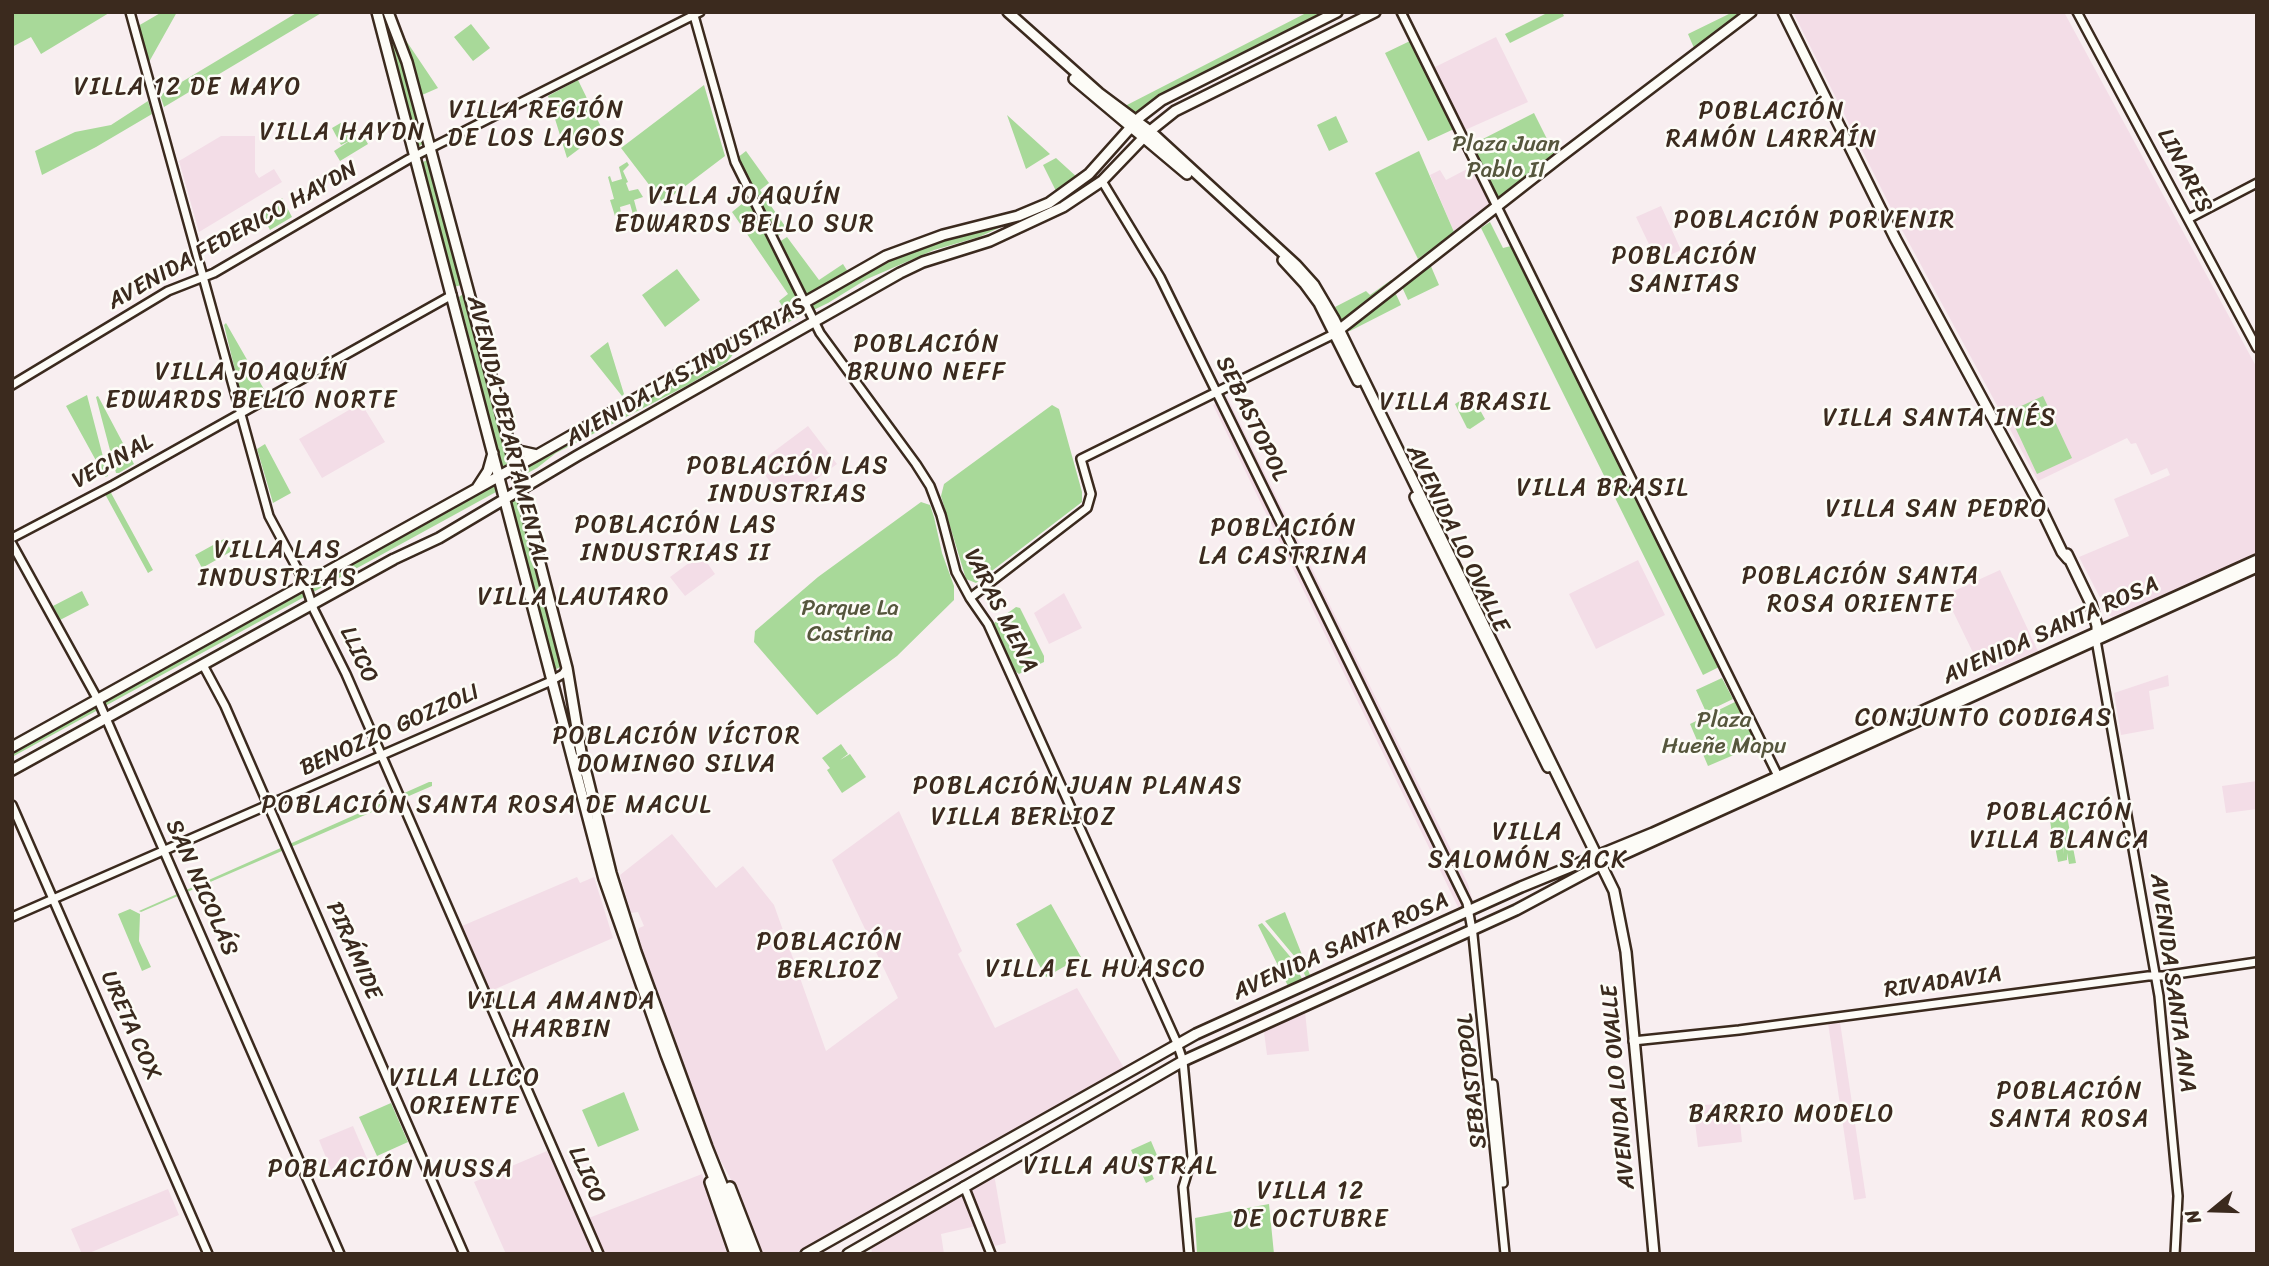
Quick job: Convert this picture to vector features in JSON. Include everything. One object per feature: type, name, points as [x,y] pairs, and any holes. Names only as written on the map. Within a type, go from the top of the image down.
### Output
[{"type":"main road","name":"AVENIDA DEPARTAMENTAL","points":[[377,12],[610,896],[743,1254]]},
{"type":"main road","name":"AVENIDA DEPARTAMENTAL","points":[[388,12],[407,62],[471,295],[567,668],[583,761],[617,895],[709,1152],[750,1254]]},
{"type":"main road","name":"AVENIDA LO OVALLE","points":[[1000,12],[1082,87],[1147,134],[1303,272],[1323,299],[1598,861],[1620,917],[1626,952],[1654,1254]]},
{"type":"main road","name":"AVENIDA LO OVALLE","points":[[1009,12],[1134,124]]},
{"type":"main road","name":"AVENIDA LAS INDUSTRIAS","points":[[12,747],[539,454],[900,249],[1018,216],[1049,203],[1088,174],[1154,105],[1178,90],[1337,12]]},
{"type":"main road","name":"AVENIDA LAS INDUSTRIAS","points":[[12,770],[402,555],[435,540],[915,266],[984,243],[1055,211],[1102,181],[1147,134],[1182,107],[1375,12]]},
{"type":"main road","points":[[1337,332],[1751,12]]},
{"type":"main road","name":"AVENIDA SANTA ANA","points":[[1783,12],[1898,244],[2089,599],[2097,636]]},
{"type":"main road","points":[[452,295],[462,292],[471,295]]},
{"type":"main road","points":[[509,443],[522,452],[539,454]]},
{"type":"main road","points":[[476,489],[488,471],[493,451]]},
{"type":"main road","name":"AVENIDA SANTA ROSA","points":[[806,1254],[1177,1043],[1470,908],[1598,861],[1797,775],[2257,560]]},
{"type":"main road","name":"AVENIDA SANTA ROSA","points":[[848,1254],[1183,1061],[1536,900],[1598,861],[1778,776],[2257,567]]},
{"type":"main road","points":[[709,1152],[733,1193],[756,1254]]},
{"type":"main road","points":[[707,1163],[713,1194],[735,1254]]},
{"type":"street","name":"LLICO","points":[[130,12],[269,516],[305,583],[599,1254]]},
{"type":"street","points":[[1401,12],[1778,776],[1797,775]]},
{"type":"street","name":"LINARES","points":[[2077,12],[2257,348]]},
{"type":"street","name":"AVENIDA FEDERICO HAYDN","points":[[12,385],[168,291],[204,278],[415,156],[695,13]]},
{"type":"street","name":"VARAS MENA","points":[[695,13],[732,155],[823,339],[926,479],[941,515],[952,563],[970,598],[988,624],[1177,1043],[1183,1061],[1192,1157],[1183,1187],[1189,1254]]},
{"type":"street","name":"SEBASTOPOL","points":[[1102,181],[1160,277],[1470,908],[1507,1254]]},
{"type":"street","points":[[2188,219],[2257,183]]},
{"type":"street","name":"VECINAL","points":[[12,538],[452,295]]},
{"type":"street","points":[[970,598],[1087,508],[1091,494],[1081,459],[1337,332]]},
{"type":"street","name":"SAN NICOLÁS","points":[[12,544],[97,699],[340,1254]]},
{"type":"street","name":"AVENIDA SANTA ANA","points":[[2097,636],[2156,976],[2178,1183],[2179,1216],[2175,1254]]},
{"type":"street","name":"PIRÁMIDE","points":[[203,665],[225,706],[464,1254]]},
{"type":"street","name":"BENOZZO GOZZOLI","points":[[12,917],[551,680],[563,674],[567,668]]},
{"type":"street","name":"URETA COX","points":[[13,810],[208,1254]]},
{"type":"street","name":"RIVADAVIA","points":[[1633,1041],[1740,1030],[2257,962]]},
{"type":"street","points":[[964,1186],[991,1254]]},
{"type":"shaded area","points":[[1793,12],[2064,12],[2257,368],[2257,555],[2112,617],[2109,615],[2079,557],[2129,536],[2114,499],[2170,475],[2167,468],[2151,475],[2136,443],[2131,444],[2127,438],[2038,481],[1902,230]]},
{"type":"shaded area","points":[[1496,37],[1528,102],[1465,130],[1433,68]]},
{"type":"shaded area","points":[[221,136],[255,136],[255,172],[259,178],[274,169],[282,182],[199,232],[179,161]]},
{"type":"shaded area","points":[[1471,167],[1490,204],[1454,232],[1430,175],[1440,170],[1446,180]]},
{"type":"shaded area","points":[[1661,206],[1681,250],[1657,261],[1636,217]]},
{"type":"shaded area","points":[[1227,397],[1468,884],[1473,902],[1458,907],[1213,405]]},
{"type":"shaded area","points":[[361,403],[385,442],[322,478],[299,439]]},
{"type":"shaded area","points":[[808,426],[837,464],[785,502],[757,464]]},
{"type":"shaded area","points":[[701,554],[715,574],[685,596],[670,577]]},
{"type":"shaded area","points":[[1638,560],[1665,615],[1596,649],[1569,594]]},
{"type":"shaded area","points":[[2000,570],[2038,651],[1991,671],[1981,669],[1945,595]]},
{"type":"shaded area","points":[[1064,593],[1082,628],[1049,644],[1034,613]]},
{"type":"shaded area","points":[[2168,675],[2169,686],[2149,691],[2154,729],[2121,735],[2114,693]]},
{"type":"shaded area","points":[[2257,781],[2257,809],[2226,813],[2222,786]]},
{"type":"shaded area","points":[[899,811],[962,951],[958,954],[995,1028],[1077,988],[1124,1068],[794,1254],[761,1254],[740,1196],[717,1154],[644,959],[638,932],[639,928],[644,926],[638,912],[631,913],[620,875],[672,834],[716,888],[743,866],[774,905],[826,1051],[898,998],[832,860]]},
{"type":"shaded area","points":[[577,877],[580,883],[594,877],[613,938],[490,989],[462,926]]},
{"type":"shaded area","points":[[1305,1011],[1309,1051],[1267,1055],[1264,1032]]},
{"type":"shaded area","points":[[1840,1022],[1866,1198],[1854,1200],[1828,1023]]},
{"type":"shaded area","points":[[1738,1102],[1742,1142],[1698,1147],[1693,1106]]},
{"type":"shaded area","points":[[353,1126],[368,1161],[333,1175],[319,1140]]},
{"type":"shaded area","points":[[547,1151],[581,1221],[702,1174],[727,1254],[506,1254],[474,1182]]},
{"type":"shaded area","points":[[994,1174],[1006,1243],[995,1246],[985,1224],[941,1234],[944,1254],[872,1254],[871,1245]]},
{"type":"shaded area","points":[[168,1189],[179,1215],[82,1254],[71,1229]]},
{"type":"green space","points":[[12,12],[109,13],[41,54],[31,37],[12,47]]},
{"type":"green space","points":[[162,12],[177,12],[149,62],[138,26]]},
{"type":"green space","points":[[298,12],[323,12],[164,107],[160,95]]},
{"type":"green space","points":[[1308,12],[1332,12],[1140,112],[1125,106]]},
{"type":"green space","points":[[1549,12],[1562,12],[1564,16],[1510,43],[1505,34]]},
{"type":"green space","points":[[1733,12],[1743,12],[1694,48],[1688,34]]},
{"type":"green space","points":[[471,24],[490,48],[473,61],[454,37]]},
{"type":"green space","points":[[405,39],[438,88],[422,95]]},
{"type":"green space","points":[[394,40],[427,142],[417,147],[388,41]]},
{"type":"green space","points":[[1410,41],[1454,129],[1428,141],[1385,53]]},
{"type":"green space","points":[[578,80],[603,131],[567,158],[548,96]]},
{"type":"green space","points":[[704,85],[725,156],[663,203],[621,148]]},
{"type":"green space","points":[[148,101],[152,114],[42,175],[35,151],[75,132],[111,125]]},
{"type":"green space","name":"Plaza Juan Pablo II","points":[[1534,113],[1555,155],[1499,199],[1495,198],[1469,146]]},
{"type":"green space","points":[[1007,115],[1050,154],[1026,169]]},
{"type":"green space","points":[[1336,116],[1348,142],[1329,151],[1317,125]]},
{"type":"green space","points":[[344,121],[353,139],[362,134],[368,144],[340,161],[334,151],[351,140],[341,145],[332,128]]},
{"type":"green space","points":[[746,151],[769,183],[760,190],[787,229],[777,237],[737,158]]},
{"type":"green space","points":[[1419,151],[1454,232],[1418,259],[1375,173]]},
{"type":"green space","points":[[431,158],[465,284],[454,287],[421,163]]},
{"type":"green space","points":[[1056,158],[1078,178],[1057,193],[1043,165]]},
{"type":"green space","points":[[627,162],[629,165],[623,171],[629,191],[638,189],[643,197],[634,200],[638,215],[634,218],[630,204],[620,207],[621,213],[615,216],[610,200],[614,199],[608,177],[610,176],[612,182],[622,179],[619,167]]},
{"type":"green space","points":[[282,198],[292,217],[270,230],[260,211]]},
{"type":"green space","points":[[749,198],[798,301],[784,309],[779,301],[788,294],[732,212]]},
{"type":"green space","points":[[1490,222],[1503,248],[1511,246],[1719,667],[1703,675],[1481,228]]},
{"type":"green space","points":[[1004,223],[979,237],[934,250],[867,279],[828,303],[768,332],[735,352],[727,362],[688,385],[556,453],[522,476],[520,467],[907,249]]},
{"type":"green space","points":[[787,237],[819,280],[843,264],[848,272],[805,297],[779,242]]},
{"type":"green space","points":[[1430,264],[1439,285],[1408,300],[1402,287]]},
{"type":"green space","points":[[677,269],[700,300],[665,327],[642,295]]},
{"type":"green space","points":[[1391,280],[1342,321],[1335,307],[1366,291],[1370,295]]},
{"type":"green space","points":[[1395,292],[1401,305],[1350,331],[1347,328]]},
{"type":"green space","points":[[467,295],[512,464],[502,468],[459,297]]},
{"type":"green space","points":[[226,323],[265,391],[243,403],[224,325]]},
{"type":"green space","points":[[608,342],[624,394],[622,396],[590,356]]},
{"type":"green space","points":[[1471,394],[1485,419],[1470,429],[1455,404]]},
{"type":"green space","points":[[87,395],[108,476],[105,477],[66,406]]},
{"type":"green space","points":[[98,396],[134,464],[119,473],[116,473],[96,397]]},
{"type":"green space","points":[[2043,396],[2072,458],[2037,474],[2008,412]]},
{"type":"green space","points":[[1052,405],[1059,409],[1082,492],[1082,502],[976,583],[966,579],[941,496],[944,484]]},
{"type":"green space","points":[[265,444],[291,493],[273,503],[257,449]]},
{"type":"green space","points":[[493,482],[496,492],[12,757],[12,749]]},
{"type":"green space","points":[[110,491],[153,570],[148,573],[105,494]]},
{"type":"green space","points":[[518,495],[563,666],[554,670],[510,499]]},
{"type":"green space","name":"Parque La Castrina","points":[[921,502],[930,505],[942,553],[954,586],[954,600],[897,656],[817,715],[754,642],[755,631],[818,577]]},
{"type":"green space","points":[[224,539],[232,551],[202,568],[195,555]]},
{"type":"green space","points":[[82,591],[89,605],[60,620],[53,606]]},
{"type":"green space","points":[[1016,607],[1020,608],[1044,656],[1044,662],[1019,674],[1014,670],[994,623]]},
{"type":"green space","points":[[1722,678],[1733,699],[1706,712],[1696,690]]},
{"type":"green space","name":"Plaza Hueñe Mapu","points":[[1737,701],[1758,742],[1757,745],[1708,766],[1690,724]]},
{"type":"green space","points":[[841,744],[848,754],[840,760],[850,754],[866,777],[842,793],[822,758]]},
{"type":"green space","points":[[432,782],[432,786],[139,911]]},
{"type":"green space","points":[[2066,811],[2076,863],[2069,864],[2067,853],[2067,860],[2058,862],[2054,841],[2061,839],[2053,840],[2049,814]]},
{"type":"green space","points":[[1051,904],[1081,957],[1046,977],[1016,924]]},
{"type":"green space","points":[[130,909],[140,914],[139,941],[151,967],[142,971],[118,914]]},
{"type":"green space","points":[[1285,912],[1310,975],[1306,977],[1295,957],[1265,921]]},
{"type":"green space","points":[[1262,923],[1293,960],[1302,979],[1288,986],[1258,925]]},
{"type":"green space","points":[[624,1092],[639,1130],[598,1147],[582,1110]]},
{"type":"green space","points":[[391,1103],[408,1142],[377,1156],[359,1117]]},
{"type":"green space","points":[[1151,1141],[1159,1160],[1148,1165],[1154,1179],[1146,1183],[1131,1150]]},
{"type":"green space","points":[[1269,1204],[1274,1254],[1197,1254],[1195,1218]]},
{"type":"district","name":"VILLA 12 DE MAYO","points":[[188,88]]},
{"type":"district","name":"VILLA REGIÓN DE LOS LAGOS","points":[[537,125]]},
{"type":"district","name":"POBLACIÓN RAMÓN LARRAÍN","points":[[1772,126]]},
{"type":"district","name":"VILLA HAYDN","points":[[343,133]]},
{"type":"district","name":"VILLA JOAQUÍN EDWARDS BELLO SUR","points":[[745,211]]},
{"type":"district","name":"POBLACIÓN PORVENIR","points":[[1815,221]]},
{"type":"district","name":"POBLACIÓN SANITAS","points":[[1685,271]]},
{"type":"district","name":"POBLACIÓN BRUNO NEFF","points":[[927,359]]},
{"type":"district","name":"VILLA JOAQUÍN EDWARDS BELLO NORTE","points":[[252,387]]},
{"type":"district","name":"VILLA BRASIL","points":[[1466,403]]},
{"type":"district","name":"VILLA SANTA INÉS","points":[[1940,419]]},
{"type":"district","name":"POBLACIÓN LAS INDUSTRIAS","points":[[788,481]]},
{"type":"district","name":"VILLA BRASIL","points":[[1603,489]]},
{"type":"district","name":"VILLA SAN PEDRO","points":[[1937,510]]},
{"type":"district","name":"POBLACIÓN LAS INDUSTRIAS II","points":[[676,540]]},
{"type":"district","name":"POBLACIÓN LA CASTRINA","points":[[1284,543]]},
{"type":"district","name":"VILLA LAS INDUSTRIAS","points":[[278,565]]},
{"type":"district","name":"POBLACIÓN SANTA ROSA ORIENTE","points":[[1861,591]]},
{"type":"district","name":"VILLA LAUTARO","points":[[574,598]]},
{"type":"district","name":"CONJUNTO CODIGAS","points":[[1984,719]]},
{"type":"district","name":"POBLACIÓN VÍCTOR DOMINGO SILVA","points":[[677,751]]},
{"type":"district","name":"POBLACIÓN JUAN PLANAS","points":[[1078,787]]},
{"type":"district","name":"POBLACIÓN SANTA ROSA DE MACUL","points":[[487,806]]},
{"type":"district","name":"VILLA BERLIOZ","points":[[1024,818]]},
{"type":"district","name":"POBLACIÓN VILLA BLANCA","points":[[2060,827]]},
{"type":"district","name":"VILLA SALOMÓN SACK","points":[[1528,847]]},
{"type":"district","name":"POBLACIÓN BERLIOZ","points":[[830,957]]},
{"type":"district","name":"VILLA EL HUASCO","points":[[1096,970]]},
{"type":"district","name":"VILLA AMANDA HARBIN","points":[[562,1016]]},
{"type":"district","name":"VILLA LLICO ORIENTE","points":[[465,1093]]},
{"type":"district","name":"POBLACIÓN SANTA ROSA","points":[[2070,1106]]},
{"type":"district","name":"BARRIO MODELO","points":[[1792,1115]]},
{"type":"district","name":"VILLA AUSTRAL","points":[[1121,1167]]},
{"type":"district","name":"POBLACIÓN MUSSA","points":[[391,1170]]},
{"type":"district","name":"VILLA 12 DE OCTUBRE","points":[[1311,1206]]}]
